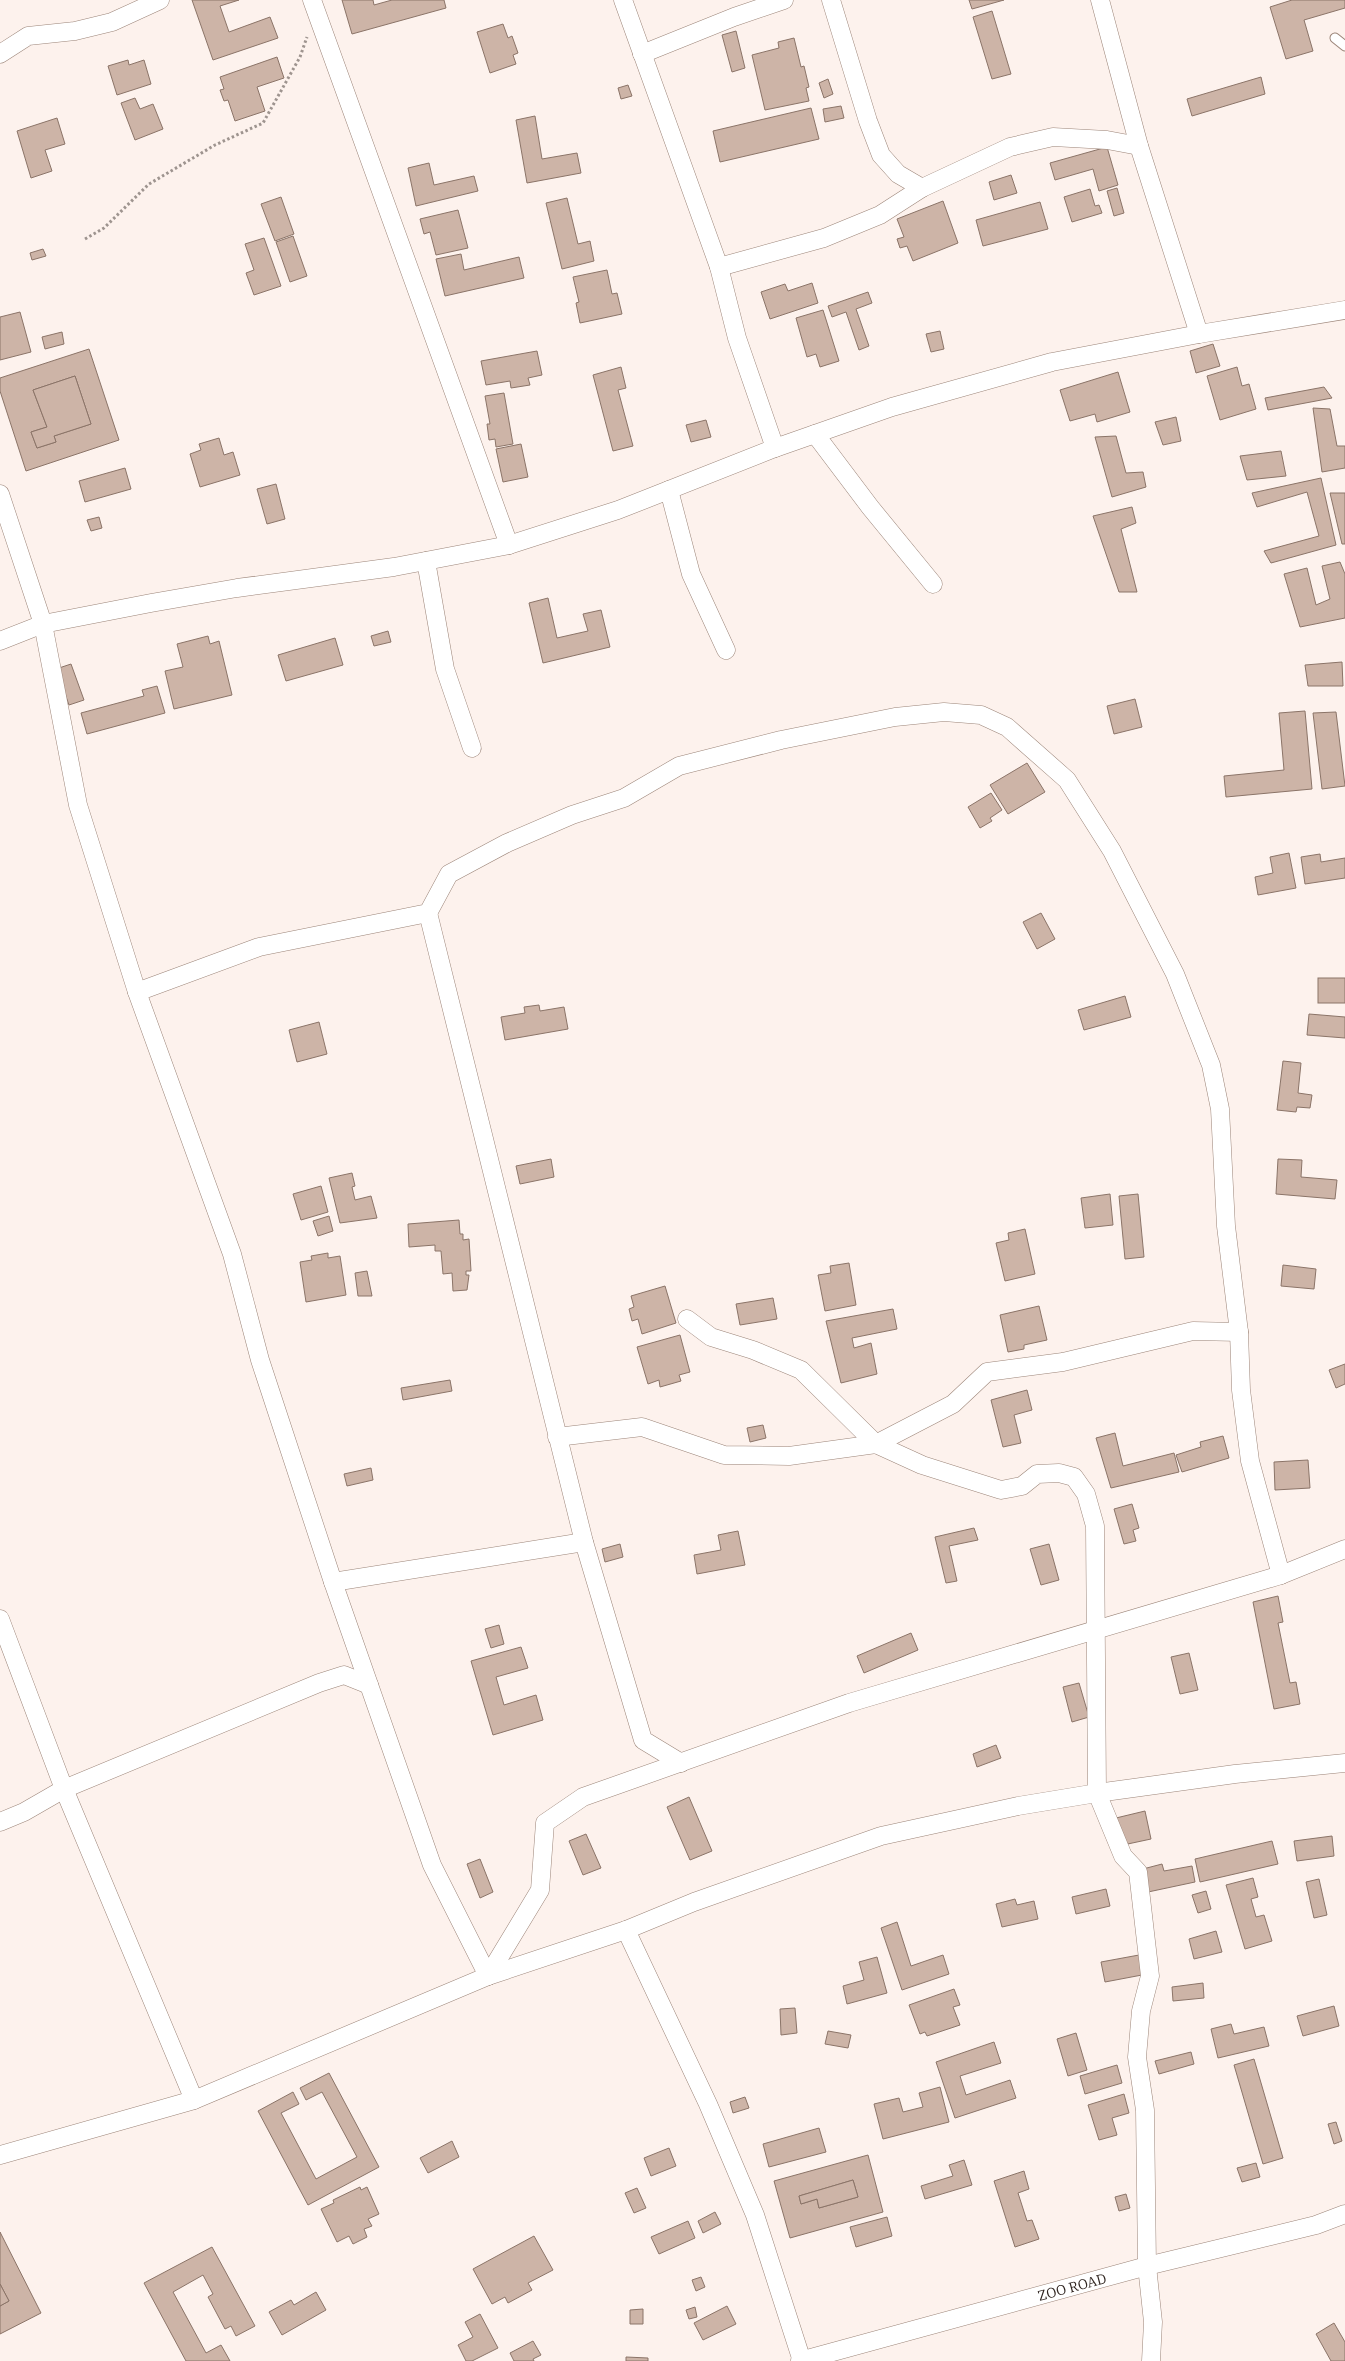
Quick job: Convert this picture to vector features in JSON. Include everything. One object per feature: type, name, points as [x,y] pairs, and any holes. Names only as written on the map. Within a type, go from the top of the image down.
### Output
[{"type":"street","points":[[0,54],[28,36],[75,31],[112,22],[160,0]]},
{"type":"street","points":[[623,0],[719,267],[737,338],[775,448]]},
{"type":"street","points":[[642,54],[734,16],[784,0]]},
{"type":"street","points":[[831,0],[868,121],[881,155],[898,174],[922,188]]},
{"type":"street","points":[[1100,0],[1138,146],[1199,334]]},
{"type":"street","points":[[314,5],[509,545]]},
{"type":"street","points":[[719,267],[824,238],[880,215],[922,188],[1010,147],[1053,137],[1107,140],[1138,146]]},
{"type":"street","points":[[0,641],[43,624],[237,588],[426,560],[509,545],[618,510],[775,448],[892,407],[1052,362],[1199,334],[1345,310]]},
{"type":"street","points":[[815,434],[870,507],[933,584]]},
{"type":"street","points":[[669,490],[692,574],[726,650]]},
{"type":"street","points":[[0,494],[43,624],[78,805],[137,992],[232,1254],[260,1360],[369,1685],[432,1865],[488,1976]]},
{"type":"street","points":[[426,560],[445,668],[472,748]]},
{"type":"street","points":[[681,1763],[643,1740],[584,1542],[428,913],[448,874],[507,843],[572,814],[624,798],[679,766],[781,740],[895,717],[944,712],[981,715],[1007,726],[1067,780],[1112,851],[1176,974],[1211,1065],[1220,1109],[1226,1226],[1239,1332],[1241,1390],[1250,1461],[1281,1575]]},
{"type":"street","points":[[137,992],[259,947],[428,913]]},
{"type":"street","points":[[687,1319],[711,1337],[753,1350],[801,1370],[876,1444],[922,1465],[1001,1490],[1022,1486],[1037,1474],[1059,1473],[1074,1477],[1086,1494],[1095,1526],[1097,1793],[1123,1856],[1138,1872],[1141,1890],[1140,1905],[1150,1976],[1141,2011],[1137,2057],[1144,2110],[1147,2266],[1153,2322],[1151,2361]]},
{"type":"street","points":[[558,1437],[642,1427],[724,1456],[789,1456],[876,1444],[953,1404],[987,1372],[1063,1362],[1193,1331],[1239,1332]]},
{"type":"street","points":[[334,1582],[584,1542]]},
{"type":"street","points":[[488,1976],[540,1890],[545,1823],[583,1797],[849,1702],[1281,1575],[1345,1549]]},
{"type":"street","points":[[0,1619],[64,1789],[194,2100]]},
{"type":"street","points":[[0,1822],[24,1812],[64,1789],[319,1683],[344,1675],[369,1685]]},
{"type":"street","points":[[0,2155],[194,2100],[488,1976],[626,1930],[694,1902],[881,1836],[1018,1806],[1097,1793],[1235,1774],[1345,1763]]},
{"type":"street","points":[[626,1930],[708,2104],[751,2207],[801,2361]]},
{"type":"street","name":"ZOO ROAD","points":[[801,2361],[1147,2266],[1316,2225],[1345,2214]]},
{"type":"lane","points":[[1335,38],[1345,46]]},
{"type":"path","points":[[85,239],[104,228],[150,184],[215,145],[263,123],[300,57],[314,5]]},
{"type":"building","points":[[192,0],[239,0],[220,6],[229,32],[270,17],[278,38],[213,60]]},
{"type":"building","points":[[342,0],[373,0],[374,5],[392,0],[444,0],[446,8],[352,34]]},
{"type":"building","points":[[969,0],[1004,0],[972,9]]},
{"type":"building","points":[[1292,0],[1345,0],[1345,8],[1304,20],[1313,51],[1286,59],[1270,7]]},
{"type":"building","points":[[992,11],[1011,74],[992,79],[973,17]]},
{"type":"building","points":[[503,24],[508,38],[512,36],[518,53],[513,55],[516,64],[490,73],[477,32]]},
{"type":"building","points":[[736,31],[745,68],[732,72],[722,35]]},
{"type":"building","points":[[794,38],[801,67],[804,66],[809,87],[806,88],[809,101],[765,110],[752,55],[779,48],[778,42]]},
{"type":"building","points":[[277,57],[284,78],[257,87],[265,111],[235,121],[228,100],[224,101],[220,90],[224,89],[220,77]]},
{"type":"building","points":[[128,60],[129,65],[144,60],[151,84],[117,95],[108,66]]},
{"type":"building","points":[[1261,77],[1265,94],[1192,116],[1187,99]]},
{"type":"building","points":[[828,79],[833,94],[824,98],[819,83]]},
{"type":"building","points":[[628,85],[632,96],[621,99],[618,88]]},
{"type":"building","points":[[135,98],[140,109],[153,104],[163,129],[135,140],[121,103]]},
{"type":"building","points":[[841,106],[844,118],[825,122],[823,109]]},
{"type":"building","points":[[811,108],[819,139],[720,162],[713,131]]},
{"type":"building","points":[[535,116],[542,159],[577,153],[581,173],[527,183],[516,120]]},
{"type":"building","points":[[57,118],[65,144],[45,150],[52,171],[31,178],[17,131]]},
{"type":"building","points":[[1107,147],[1118,185],[1099,191],[1093,169],[1055,180],[1050,163]]},
{"type":"building","points":[[429,163],[434,185],[474,176],[478,191],[416,206],[408,168]]},
{"type":"building","points":[[1011,175],[1017,193],[994,200],[989,182]]},
{"type":"building","points":[[1117,188],[1124,213],[1114,216],[1107,191]]},
{"type":"building","points":[[1090,189],[1095,206],[1099,205],[1102,213],[1072,222],[1064,197]]},
{"type":"building","points":[[281,197],[294,234],[275,241],[261,204]]},
{"type":"building","points":[[567,198],[578,244],[590,241],[594,261],[562,269],[546,203]]},
{"type":"building","points":[[943,201],[958,243],[913,261],[907,246],[900,248],[897,239],[904,237],[897,219]]},
{"type":"building","points":[[1040,202],[1048,229],[983,246],[976,220]]},
{"type":"building","points":[[458,210],[468,248],[436,255],[430,232],[424,234],[420,219]]},
{"type":"building","points":[[293,236],[307,276],[290,282],[276,242]]},
{"type":"building","points":[[264,238],[281,286],[254,295],[246,273],[254,270],[245,244]]},
{"type":"building","points":[[43,249],[46,256],[32,260],[30,253]]},
{"type":"building","points":[[461,254],[464,270],[519,257],[524,278],[445,296],[436,259]]},
{"type":"building","points":[[607,270],[612,294],[617,293],[622,314],[580,323],[576,303],[579,302],[573,277]]},
{"type":"building","points":[[812,283],[818,303],[770,319],[761,292],[785,284],[788,291]]},
{"type":"building","points":[[868,292],[872,303],[856,309],[869,346],[859,350],[846,312],[832,317],[828,306]]},
{"type":"building","points":[[823,310],[839,361],[820,367],[816,354],[807,357],[796,318]]},
{"type":"building","points":[[20,312],[31,352],[0,360],[0,317]]},
{"type":"building","points":[[940,331],[944,349],[931,352],[926,334]]},
{"type":"building","points":[[62,332],[64,344],[45,349],[42,337]]},
{"type":"building","points":[[1213,344],[1220,366],[1196,373],[1190,351]]},
{"type":"building","points":[[89,349],[119,440],[26,471],[0,391],[0,378]],"holes":[[[75,376],[91,424],[54,436],[56,442],[37,448],[31,432],[47,427],[33,390]]]},
{"type":"building","points":[[537,351],[542,375],[528,378],[530,385],[511,388],[510,381],[486,385],[481,361]]},
{"type":"building","points":[[621,367],[626,388],[618,390],[633,446],[613,451],[593,375]]},
{"type":"building","points":[[1237,367],[1242,386],[1249,384],[1256,409],[1220,420],[1207,376]]},
{"type":"building","points":[[1118,372],[1130,412],[1097,422],[1095,414],[1070,421],[1060,390]]},
{"type":"building","points":[[75,376],[91,424],[54,436],[56,442],[37,448],[31,432],[47,427],[33,390]]},
{"type":"building","points":[[1324,387],[1332,398],[1268,410],[1265,398]]},
{"type":"building","points":[[504,393],[513,444],[496,447],[495,439],[489,440],[487,424],[490,424],[485,396]]},
{"type":"building","points":[[1313,408],[1330,409],[1337,446],[1345,446],[1345,468],[1322,472]]},
{"type":"building","points":[[1176,417],[1181,441],[1163,445],[1155,422]]},
{"type":"building","points":[[706,420],[711,437],[691,442],[686,425]]},
{"type":"building","points":[[1116,436],[1126,473],[1143,472],[1146,487],[1112,497],[1095,437]]},
{"type":"building","points":[[219,438],[224,455],[233,452],[240,475],[200,487],[190,454],[201,450],[199,444]]},
{"type":"building","points":[[521,444],[528,477],[503,482],[496,449]]},
{"type":"building","points":[[1281,451],[1286,476],[1247,480],[1240,456]]},
{"type":"building","points":[[125,468],[131,489],[85,502],[79,481]]},
{"type":"building","points":[[1321,478],[1336,545],[1271,563],[1264,551],[1319,536],[1307,492],[1257,507],[1252,493]]},
{"type":"building","points":[[276,484],[285,519],[267,524],[257,489]]},
{"type":"building","points":[[1330,493],[1345,493],[1345,544],[1342,544]]},
{"type":"building","points":[[1132,507],[1136,523],[1121,529],[1137,592],[1119,592],[1093,516]]},
{"type":"building","points":[[99,517],[102,528],[91,531],[87,520]]},
{"type":"building","points":[[1340,562],[1345,574],[1345,618],[1300,627],[1284,574],[1307,568],[1316,605],[1330,599],[1322,566]]},
{"type":"building","points":[[548,598],[557,638],[588,631],[583,614],[601,610],[610,647],[543,663],[529,603]]},
{"type":"building","points":[[388,631],[391,642],[374,646],[371,636]]},
{"type":"building","points":[[208,636],[210,644],[219,641],[232,695],[174,709],[165,671],[183,667],[177,644]]},
{"type":"building","points":[[335,638],[343,665],[286,681],[278,655]]},
{"type":"building","points":[[1342,662],[1343,686],[1308,686],[1305,665]]},
{"type":"building","points":[[71,664],[84,700],[69,705],[56,669]]},
{"type":"building","points":[[157,686],[165,713],[87,734],[81,713],[144,696],[142,690]]},
{"type":"building","points":[[1135,699],[1142,727],[1114,734],[1107,706]]},
{"type":"building","points":[[1305,711],[1312,789],[1226,797],[1224,776],[1284,770],[1279,713]]},
{"type":"building","points":[[1336,712],[1345,786],[1322,789],[1313,713]]},
{"type":"building","points":[[1027,763],[1045,792],[1008,814],[990,785]]},
{"type":"building","points":[[991,793],[1002,810],[990,818],[992,821],[980,828],[968,807]]},
{"type":"building","points":[[1289,853],[1296,888],[1258,895],[1255,877],[1273,873],[1270,857]]},
{"type":"building","points":[[1320,854],[1321,862],[1345,858],[1345,878],[1305,884],[1301,857]]},
{"type":"building","points":[[1041,913],[1055,939],[1037,949],[1023,922]]},
{"type":"building","points":[[1318,978],[1345,978],[1345,1003],[1318,1003]]},
{"type":"building","points":[[1125,996],[1131,1017],[1084,1030],[1078,1010]]},
{"type":"building","points":[[539,1005],[540,1011],[564,1007],[568,1029],[505,1040],[501,1017],[525,1013],[524,1007]]},
{"type":"building","points":[[1309,1014],[1345,1017],[1345,1038],[1307,1035]]},
{"type":"building","points":[[319,1022],[327,1054],[297,1062],[289,1030]]},
{"type":"building","points":[[1283,1061],[1301,1063],[1298,1093],[1312,1095],[1310,1108],[1297,1107],[1296,1112],[1277,1110]]},
{"type":"building","points":[[551,1159],[554,1177],[520,1184],[516,1166]]},
{"type":"building","points":[[1278,1159],[1302,1160],[1301,1177],[1337,1180],[1335,1199],[1276,1194]]},
{"type":"building","points":[[352,1173],[355,1186],[352,1187],[355,1200],[371,1196],[377,1218],[340,1223],[329,1178]]},
{"type":"building","points":[[321,1186],[328,1212],[301,1220],[293,1194]]},
{"type":"building","points":[[1110,1194],[1113,1225],[1085,1228],[1081,1198]]},
{"type":"building","points":[[1138,1194],[1144,1257],[1125,1259],[1119,1196]]},
{"type":"building","points":[[329,1216],[333,1231],[318,1236],[313,1221]]},
{"type":"building","points":[[459,1220],[460,1234],[463,1234],[463,1240],[469,1239],[471,1271],[466,1271],[466,1275],[469,1275],[467,1290],[453,1291],[452,1273],[443,1274],[441,1251],[435,1251],[435,1245],[409,1247],[408,1224]]},
{"type":"building","points":[[1025,1229],[1035,1274],[1005,1281],[996,1243],[1009,1240],[1008,1233]]},
{"type":"building","points":[[328,1253],[328,1258],[340,1256],[346,1295],[306,1302],[300,1262],[312,1260],[311,1256]]},
{"type":"building","points":[[849,1263],[856,1305],[825,1311],[818,1275],[831,1273],[830,1266]]},
{"type":"building","points":[[1283,1265],[1316,1269],[1314,1289],[1281,1286]]},
{"type":"building","points":[[367,1271],[372,1296],[358,1296],[355,1273]]},
{"type":"building","points":[[665,1286],[676,1323],[642,1334],[638,1319],[632,1321],[629,1309],[634,1307],[631,1296]]},
{"type":"building","points":[[773,1298],[777,1319],[740,1325],[736,1304]]},
{"type":"building","points":[[1039,1306],[1047,1340],[1024,1345],[1024,1349],[1008,1352],[1000,1315]]},
{"type":"building","points":[[893,1309],[897,1329],[852,1338],[854,1348],[871,1343],[877,1374],[841,1383],[826,1321]]},
{"type":"building","points":[[680,1335],[690,1372],[679,1375],[681,1381],[660,1387],[659,1380],[648,1384],[637,1347]]},
{"type":"building","points":[[1345,1364],[1345,1384],[1336,1388],[1329,1370]]},
{"type":"building","points":[[450,1380],[452,1391],[403,1400],[401,1388]]},
{"type":"building","points":[[1027,1390],[1032,1410],[1014,1415],[1021,1443],[1003,1447],[991,1400]]},
{"type":"building","points":[[763,1425],[766,1438],[750,1442],[747,1428]]},
{"type":"building","points":[[1115,1433],[1123,1466],[1174,1453],[1179,1472],[1111,1488],[1096,1438]]},
{"type":"building","points":[[1223,1436],[1229,1458],[1182,1472],[1176,1455],[1201,1447],[1200,1442]]},
{"type":"building","points":[[1308,1460],[1310,1488],[1275,1490],[1274,1462]]},
{"type":"building","points":[[371,1468],[373,1480],[347,1486],[344,1474]]},
{"type":"building","points":[[1132,1504],[1139,1528],[1133,1530],[1136,1541],[1124,1544],[1114,1509]]},
{"type":"building","points":[[974,1528],[978,1540],[949,1546],[957,1581],[946,1583],[935,1537]]},
{"type":"building","points":[[738,1531],[745,1565],[697,1574],[694,1555],[721,1550],[718,1535]]},
{"type":"building","points":[[620,1544],[623,1557],[605,1562],[602,1549]]},
{"type":"building","points":[[1049,1544],[1059,1580],[1041,1585],[1030,1549]]},
{"type":"building","points":[[1278,1596],[1283,1622],[1278,1623],[1290,1683],[1296,1682],[1300,1704],[1274,1709],[1253,1602]]},
{"type":"building","points":[[499,1625],[504,1644],[491,1648],[485,1629]]},
{"type":"building","points":[[911,1633],[918,1650],[864,1673],[857,1656]]},
{"type":"building","points":[[521,1647],[528,1668],[496,1677],[504,1705],[536,1695],[543,1720],[493,1735],[471,1661]]},
{"type":"building","points":[[1189,1653],[1198,1690],[1180,1694],[1171,1657]]},
{"type":"building","points":[[1079,1683],[1089,1717],[1072,1722],[1063,1687]]},
{"type":"building","points":[[996,1745],[1001,1758],[977,1767],[973,1754]]},
{"type":"building","points":[[689,1797],[712,1851],[690,1860],[667,1807]]},
{"type":"building","points":[[1145,1811],[1151,1839],[1123,1845],[1116,1818]]},
{"type":"building","points":[[586,1834],[601,1868],[583,1875],[569,1841]]},
{"type":"building","points":[[1332,1836],[1334,1856],[1297,1861],[1294,1841]]},
{"type":"building","points":[[1272,1841],[1278,1864],[1200,1882],[1195,1859]]},
{"type":"building","points":[[480,1859],[493,1892],[480,1898],[467,1864]]},
{"type":"building","points":[[1162,1864],[1164,1871],[1192,1866],[1195,1882],[1148,1892],[1143,1869]]},
{"type":"building","points":[[1253,1878],[1258,1897],[1251,1899],[1256,1917],[1264,1915],[1272,1941],[1245,1949],[1226,1885]]},
{"type":"building","points":[[1319,1879],[1327,1915],[1314,1918],[1306,1882]]},
{"type":"building","points":[[1106,1889],[1110,1906],[1076,1914],[1072,1897]]},
{"type":"building","points":[[1206,1891],[1211,1909],[1198,1913],[1192,1895]]},
{"type":"building","points":[[1015,1899],[1017,1905],[1034,1901],[1038,1919],[1002,1927],[996,1904]]},
{"type":"building","points":[[897,1922],[911,1966],[943,1955],[949,1974],[902,1990],[881,1928]]},
{"type":"building","points":[[1216,1931],[1222,1952],[1194,1959],[1189,1939]]},
{"type":"building","points":[[1139,1955],[1142,1975],[1105,1982],[1101,1962]]},
{"type":"building","points":[[877,1957],[887,1993],[847,2004],[843,1986],[864,1980],[859,1962]]},
{"type":"building","points":[[1203,1983],[1204,1998],[1173,2001],[1172,1987]]},
{"type":"building","points":[[954,1989],[960,2005],[953,2007],[960,2025],[927,2036],[925,2032],[920,2034],[909,2005]]},
{"type":"building","points":[[1334,2006],[1339,2026],[1303,2036],[1297,2016]]},
{"type":"building","points":[[795,2008],[797,2033],[781,2035],[780,2009]]},
{"type":"building","points":[[1231,2024],[1234,2034],[1264,2027],[1269,2046],[1218,2058],[1211,2029]]},
{"type":"building","points":[[828,2031],[851,2035],[848,2048],[825,2044]]},
{"type":"building","points":[[1076,2033],[1087,2070],[1068,2076],[1057,2039]]},
{"type":"building","points":[[994,2042],[1001,2063],[960,2076],[966,2095],[1010,2080],[1016,2098],[955,2118],[936,2062]]},
{"type":"building","points":[[1191,2052],[1194,2064],[1159,2074],[1155,2061]]},
{"type":"building","points":[[1254,2059],[1283,2158],[1263,2164],[1234,2065]]},
{"type":"building","points":[[1117,2065],[1122,2083],[1085,2094],[1080,2076]]},
{"type":"building","points":[[329,2073],[379,2167],[308,2205],[258,2111],[293,2092],[299,2104],[281,2113],[316,2179],[357,2157],[322,2092],[306,2100],[300,2088]]},
{"type":"building","points":[[940,2087],[949,2122],[883,2139],[874,2104],[899,2098],[903,2112],[923,2107],[919,2093]]},
{"type":"building","points":[[1124,2094],[1129,2113],[1112,2118],[1117,2135],[1099,2140],[1088,2105]]},
{"type":"building","points":[[745,2097],[749,2108],[733,2113],[730,2102]]},
{"type":"building","points":[[1336,2122],[1342,2141],[1334,2144],[1328,2124]]},
{"type":"building","points":[[819,2128],[826,2152],[769,2167],[763,2144]]},
{"type":"building","points":[[452,2141],[459,2157],[428,2173],[420,2158]]},
{"type":"building","points":[[669,2148],[676,2166],[651,2176],[644,2158]]},
{"type":"building","points":[[868,2155],[883,2212],[790,2238],[774,2181]],"holes":[[[853,2180],[858,2197],[819,2208],[817,2199],[801,2204],[799,2196]]]},
{"type":"building","points":[[964,2160],[972,2185],[925,2199],[921,2186],[953,2176],[949,2165]]},
{"type":"building","points":[[1256,2163],[1260,2177],[1242,2182],[1237,2168]]},
{"type":"building","points":[[1024,2171],[1029,2189],[1018,2193],[1027,2221],[1032,2220],[1039,2239],[1015,2247],[994,2181]]},
{"type":"building","points":[[853,2180],[858,2197],[819,2208],[817,2199],[801,2204],[799,2196]]},
{"type":"building","points":[[360,2187],[361,2190],[367,2187],[379,2214],[368,2219],[372,2226],[364,2229],[367,2237],[353,2244],[349,2236],[337,2242],[321,2209],[334,2203],[333,2200]]},
{"type":"building","points":[[637,2188],[646,2208],[634,2213],[625,2193]]},
{"type":"building","points":[[1126,2194],[1130,2208],[1119,2211],[1115,2197]]},
{"type":"building","points":[[715,2212],[721,2224],[703,2233],[698,2221]]},
{"type":"building","points":[[887,2217],[892,2236],[856,2247],[850,2227]]},
{"type":"building","points":[[688,2221],[695,2238],[659,2254],[651,2237]]},
{"type":"building","points":[[0,2232],[41,2313],[0,2334],[0,2306],[9,2301],[0,2284]]},
{"type":"building","points":[[534,2236],[553,2270],[528,2283],[532,2290],[508,2303],[505,2297],[492,2304],[473,2269]]},
{"type":"building","points":[[212,2247],[255,2326],[236,2336],[231,2326],[225,2329],[208,2297],[213,2294],[203,2275],[173,2292],[206,2353],[221,2345],[230,2361],[186,2361],[144,2283]]},
{"type":"building","points":[[701,2277],[705,2287],[696,2291],[692,2280]]},
{"type":"building","points":[[0,2284],[9,2301],[0,2306]]},
{"type":"building","points":[[316,2292],[326,2310],[282,2335],[269,2312],[291,2300],[294,2305]]},
{"type":"building","points":[[727,2306],[736,2324],[703,2340],[694,2323]]},
{"type":"building","points":[[695,2307],[697,2317],[689,2319],[686,2310]]},
{"type":"building","points":[[643,2309],[643,2324],[630,2324],[630,2310]]},
{"type":"building","points":[[480,2314],[498,2348],[472,2361],[466,2361],[458,2345],[473,2337],[465,2322]]},
{"type":"building","points":[[1334,2323],[1345,2342],[1345,2361],[1331,2361],[1316,2334]]},
{"type":"building","points":[[533,2341],[541,2355],[533,2359],[534,2361],[514,2361],[510,2353]]},
{"type":"building","points":[[626,2357],[648,2358],[648,2361],[626,2361]]}]
